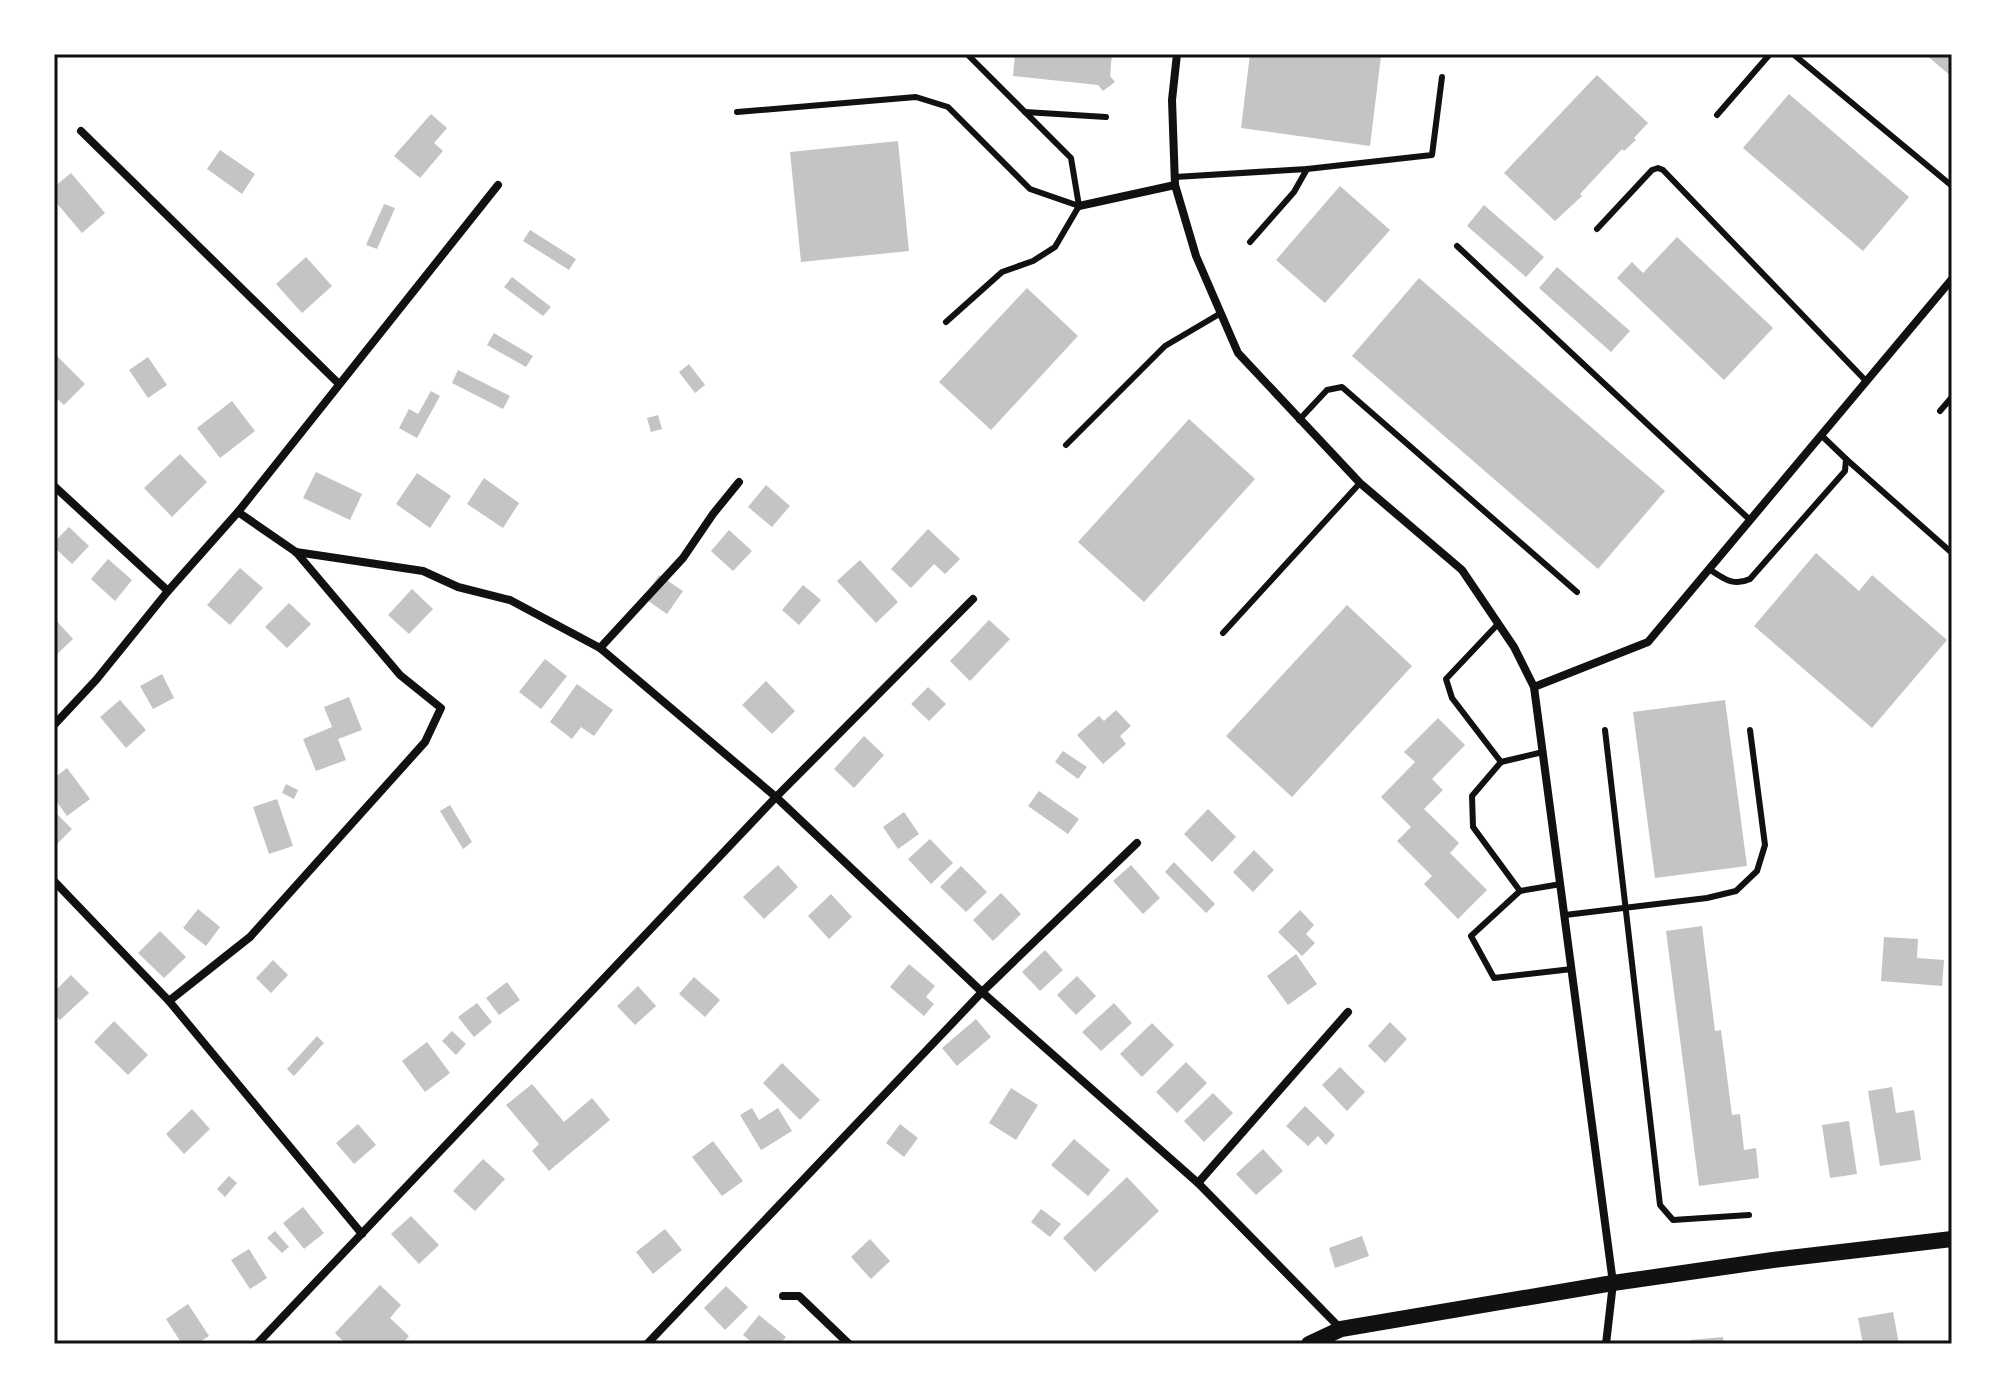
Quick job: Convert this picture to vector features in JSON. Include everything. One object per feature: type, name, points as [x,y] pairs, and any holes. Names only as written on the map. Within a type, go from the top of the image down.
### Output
[{"type":"main road","points":[[1309,1344],[1341,1329],[1613,1283],[1952,1239]]},
{"type":"street","points":[[1177,54],[1172,100],[1175,181],[1196,256],[1238,353],[1360,483],[1462,570],[1534,687],[1613,1283],[1606,1344]]},
{"type":"street","points":[[81,131],[338,383]]},
{"type":"street","points":[[1079,206],[1175,181]]},
{"type":"street","points":[[54,725],[238,512],[498,185]]},
{"type":"street","points":[[1534,687],[1648,642],[1952,279]]},
{"type":"street","points":[[600,648],[683,558],[739,482]]},
{"type":"street","points":[[54,486],[168,591]]},
{"type":"street","points":[[169,1001],[250,937],[425,742],[441,708],[400,675],[296,552],[238,512]]},
{"type":"street","points":[[296,552],[423,571],[458,587],[510,600],[600,648],[776,797],[982,992],[1198,1183],[1341,1329]]},
{"type":"street","points":[[257,1344],[776,797],[973,599]]},
{"type":"street","points":[[647,1344],[982,992],[1137,843]]},
{"type":"street","points":[[54,881],[169,1001],[362,1234]]},
{"type":"street","points":[[1198,1183],[1348,1012]]},
{"type":"street","points":[[783,1296],[799,1296],[849,1344]]},
{"type":"lane","points":[[946,322],[1002,272],[1033,261],[1055,247],[1079,206],[1071,158],[967,54]]},
{"type":"lane","points":[[1717,115],[1770,54]]},
{"type":"lane","points":[[1793,54],[1952,186]]},
{"type":"lane","points":[[1175,181],[1432,155],[1442,77]]},
{"type":"lane","points":[[737,112],[916,97],[948,107],[1030,189],[1079,206]]},
{"type":"lane","points":[[1025,112],[1106,117]]},
{"type":"lane","points":[[1250,242],[1294,192],[1307,169]]},
{"type":"lane","points":[[1597,229],[1652,170],[1663,170],[1866,381]]},
{"type":"lane","points":[[1457,246],[1750,520]]},
{"type":"lane","points":[[1066,445],[1165,346],[1221,313]]},
{"type":"lane","points":[[1299,420],[1327,390],[1342,387],[1577,592]]},
{"type":"lane","points":[[1940,411],[1952,397]]},
{"type":"lane","points":[[1821,435],[1952,553]]},
{"type":"lane","points":[[1709,569],[1728,581],[1740,584],[1750,579],[1845,471],[1846,459]]},
{"type":"lane","points":[[1223,633],[1360,483]]},
{"type":"lane","points":[[1498,624],[1446,679],[1452,698],[1501,762]]},
{"type":"lane","points":[[1605,730],[1660,1205],[1673,1220],[1749,1215]]},
{"type":"lane","points":[[1565,915],[1707,898],[1736,891],[1757,871],[1765,845],[1750,730]]},
{"type":"lane","points":[[1520,891],[1473,827],[1472,796],[1501,762],[1543,752]]},
{"type":"lane","points":[[1561,884],[1520,891],[1471,936],[1494,978],[1572,969]]},
{"type":"building","points":[[1015,54],[1112,54],[1110,76],[1115,82],[1103,91],[1098,85],[1013,76]]},
{"type":"building","points":[[1250,54],[1381,56],[1370,146],[1241,128]]},
{"type":"building","points":[[1925,54],[1952,54],[1952,77]]},
{"type":"building","points":[[1597,75],[1648,123],[1634,138],[1636,140],[1624,151],[1622,149],[1580,194],[1582,196],[1555,221],[1504,173]]},
{"type":"building","points":[[1789,94],[1909,197],[1863,251],[1743,148]]},
{"type":"building","points":[[431,114],[447,128],[434,143],[443,151],[420,178],[394,156]]},
{"type":"building","points":[[898,141],[909,251],[801,262],[790,152]]},
{"type":"building","points":[[220,150],[255,174],[242,194],[207,169]]},
{"type":"building","points":[[71,173],[105,213],[82,233],[54,200],[54,187]]},
{"type":"building","points":[[1340,186],[1390,230],[1325,303],[1276,260]]},
{"type":"building","points":[[384,204],[395,208],[377,249],[366,245]]},
{"type":"building","points":[[1484,205],[1544,257],[1526,277],[1467,226]]},
{"type":"building","points":[[530,230],[576,259],[569,270],[523,241]]},
{"type":"building","points":[[1677,237],[1773,328],[1724,380],[1617,278],[1632,262],[1643,273]]},
{"type":"building","points":[[306,257],[332,286],[302,313],[276,284]]},
{"type":"building","points":[[1557,267],[1630,331],[1611,352],[1539,288]]},
{"type":"building","points":[[512,277],[551,307],[543,316],[504,287]]},
{"type":"building","points":[[1419,278],[1665,491],[1598,569],[1352,356]]},
{"type":"building","points":[[1027,288],[1078,336],[991,430],[939,382]]},
{"type":"building","points":[[494,333],[533,356],[526,367],[487,345]]},
{"type":"building","points":[[54,353],[85,384],[64,405],[54,396]]},
{"type":"building","points":[[148,357],[167,385],[148,398],[129,370]]},
{"type":"building","points":[[689,364],[705,385],[695,393],[679,372]]},
{"type":"building","points":[[458,370],[510,396],[503,409],[452,383]]},
{"type":"building","points":[[431,391],[440,396],[417,438],[399,428],[409,409],[418,414]]},
{"type":"building","points":[[232,401],[255,431],[220,458],[197,428]]},
{"type":"building","points":[[658,415],[662,429],[651,432],[647,418]]},
{"type":"building","points":[[1189,419],[1255,479],[1144,602],[1078,542]]},
{"type":"building","points":[[180,454],[207,482],[172,517],[144,488]]},
{"type":"building","points":[[316,472],[362,494],[350,520],[303,498]]},
{"type":"building","points":[[417,473],[451,496],[430,528],[396,504]]},
{"type":"building","points":[[484,478],[519,503],[503,528],[467,504]]},
{"type":"building","points":[[766,485],[790,506],[772,527],[748,507]]},
{"type":"building","points":[[69,527],[89,546],[72,564],[54,547],[54,542]]},
{"type":"building","points":[[928,529],[960,559],[945,574],[934,564],[911,588],[891,569]]},
{"type":"building","points":[[729,530],[752,551],[733,571],[711,551]]},
{"type":"building","points":[[1816,553],[1859,591],[1872,575],[1947,640],[1872,728],[1754,626]]},
{"type":"building","points":[[108,559],[132,580],[115,601],[91,579]]},
{"type":"building","points":[[860,560],[898,602],[876,623],[837,581]]},
{"type":"building","points":[[240,568],[263,588],[230,625],[207,605]]},
{"type":"building","points":[[659,575],[683,591],[667,614],[644,598]]},
{"type":"building","points":[[803,585],[821,600],[799,625],[782,610]]},
{"type":"building","points":[[412,589],[433,609],[409,634],[388,615]]},
{"type":"building","points":[[289,603],[311,624],[287,648],[265,627]]},
{"type":"building","points":[[1347,605],[1412,666],[1292,797],[1226,736]]},
{"type":"building","points":[[54,618],[73,639],[54,657]]},
{"type":"building","points":[[989,620],[1010,639],[970,681],[950,661]]},
{"type":"building","points":[[545,659],[567,676],[541,709],[519,692]]},
{"type":"building","points":[[162,674],[174,698],[153,709],[140,686]]},
{"type":"building","points":[[766,681],[795,711],[772,734],[742,705]]},
{"type":"building","points":[[577,684],[613,710],[594,736],[581,727],[572,739],[550,722]]},
{"type":"building","points":[[928,687],[946,704],[929,721],[911,704]]},
{"type":"building","points":[[349,697],[362,730],[338,739],[346,760],[316,771],[303,739],[332,727],[324,707]]},
{"type":"building","points":[[120,700],[146,730],[126,748],[100,717]]},
{"type":"building","points":[[1725,700],[1747,866],[1655,878],[1633,712]]},
{"type":"building","points":[[1116,710],[1131,726],[1120,736],[1126,744],[1103,764],[1077,735],[1099,716],[1104,721]]},
{"type":"building","points":[[1438,718],[1465,745],[1432,779],[1443,790],[1424,809],[1459,843],[1450,853],[1487,890],[1458,919],[1424,884],[1432,876],[1397,841],[1411,827],[1381,797],[1415,762],[1404,752]]},
{"type":"building","points":[[864,736],[884,755],[854,788],[834,769]]},
{"type":"building","points":[[1063,751],[1087,767],[1078,779],[1055,762]]},
{"type":"building","points":[[67,768],[90,799],[67,816],[54,798],[54,778]]},
{"type":"building","points":[[286,784],[298,790],[294,799],[282,793]]},
{"type":"building","points":[[1039,791],[1079,819],[1068,834],[1028,806]]},
{"type":"building","points":[[277,799],[293,846],[269,854],[253,807]]},
{"type":"building","points":[[450,805],[472,842],[463,849],[440,811]]},
{"type":"building","points":[[1208,809],[1236,837],[1212,862],[1184,834]]},
{"type":"building","points":[[54,811],[72,829],[54,847]]},
{"type":"building","points":[[904,812],[919,834],[898,849],[883,827]]},
{"type":"building","points":[[930,839],[953,863],[931,884],[908,859]]},
{"type":"building","points":[[1254,850],[1274,870],[1253,892],[1233,872]]},
{"type":"building","points":[[1174,862],[1215,904],[1206,913],[1165,872]]},
{"type":"building","points":[[778,865],[798,887],[764,919],[743,897]]},
{"type":"building","points":[[1131,865],[1160,898],[1143,914],[1113,881]]},
{"type":"building","points":[[961,866],[987,892],[966,912],[940,887]]},
{"type":"building","points":[[1001,893],[1021,914],[993,941],[973,920]]},
{"type":"building","points":[[831,894],[852,917],[829,939],[808,916]]},
{"type":"building","points":[[198,909],[220,927],[206,946],[183,928]]},
{"type":"building","points":[[1300,910],[1314,925],[1306,934],[1315,943],[1302,956],[1278,932]]},
{"type":"building","points":[[1702,926],[1715,1031],[1721,1030],[1732,1115],[1740,1114],[1744,1150],[1756,1148],[1759,1178],[1699,1186],[1666,931]]},
{"type":"building","points":[[160,931],[186,957],[164,978],[138,953]]},
{"type":"building","points":[[1884,937],[1918,939],[1917,958],[1944,960],[1942,986],[1881,981]]},
{"type":"building","points":[[1045,950],[1063,970],[1040,991],[1022,972]]},
{"type":"building","points":[[1296,954],[1317,984],[1288,1005],[1267,976]]},
{"type":"building","points":[[273,960],[288,975],[271,993],[256,978]]},
{"type":"building","points":[[909,964],[935,986],[926,997],[934,1004],[924,1016],[890,987]]},
{"type":"building","points":[[71,975],[89,993],[60,1020],[54,1014],[54,992]]},
{"type":"building","points":[[1077,976],[1096,996],[1076,1015],[1057,995]]},
{"type":"building","points":[[694,977],[720,1000],[705,1017],[679,994]]},
{"type":"building","points":[[507,982],[520,1000],[499,1015],[486,998]]},
{"type":"building","points":[[638,986],[656,1006],[635,1025],[617,1006]]},
{"type":"building","points":[[477,1003],[492,1022],[474,1037],[458,1017]]},
{"type":"building","points":[[1114,1003],[1132,1023],[1101,1051],[1082,1032]]},
{"type":"building","points":[[976,1019],[991,1037],[957,1066],[942,1048]]},
{"type":"building","points":[[114,1021],[148,1055],[128,1075],[94,1042]]},
{"type":"building","points":[[1390,1022],[1407,1039],[1385,1063],[1368,1046]]},
{"type":"building","points":[[1152,1023],[1174,1045],[1142,1077],[1120,1054]]},
{"type":"building","points":[[452,1031],[466,1044],[456,1055],[442,1041]]},
{"type":"building","points":[[317,1036],[324,1043],[294,1076],[287,1069]]},
{"type":"building","points":[[427,1042],[450,1073],[425,1092],[402,1061]]},
{"type":"building","points":[[1186,1062],[1207,1083],[1177,1113],[1156,1092]]},
{"type":"building","points":[[782,1063],[820,1100],[800,1120],[763,1083]]},
{"type":"building","points":[[1340,1067],[1365,1092],[1347,1111],[1322,1085]]},
{"type":"building","points":[[532,1084],[564,1122],[592,1098],[610,1120],[549,1171],[532,1151],[539,1144],[506,1105]]},
{"type":"building","points":[[1892,1087],[1896,1113],[1914,1110],[1921,1160],[1880,1166],[1868,1091]]},
{"type":"building","points":[[1011,1088],[1038,1105],[1016,1140],[989,1123]]},
{"type":"building","points":[[1213,1093],[1233,1113],[1204,1142],[1184,1121]]},
{"type":"building","points":[[1305,1106],[1335,1135],[1326,1145],[1318,1136],[1308,1146],[1286,1126]]},
{"type":"building","points":[[752,1108],[759,1120],[778,1108],[792,1131],[761,1150],[740,1115]]},
{"type":"building","points":[[192,1109],[210,1129],[184,1154],[166,1134]]},
{"type":"building","points":[[1849,1121],[1857,1174],[1830,1178],[1822,1125]]},
{"type":"building","points":[[358,1124],[376,1145],[354,1164],[336,1143]]},
{"type":"building","points":[[900,1124],[918,1138],[904,1157],[886,1143]]},
{"type":"building","points":[[1074,1139],[1110,1170],[1088,1196],[1051,1165]]},
{"type":"building","points":[[713,1141],[743,1181],[722,1196],[692,1157]]},
{"type":"building","points":[[1263,1149],[1283,1171],[1256,1195],[1236,1174]]},
{"type":"building","points":[[483,1159],[505,1179],[475,1211],[453,1191]]},
{"type":"building","points":[[229,1176],[237,1183],[225,1197],[217,1189]]},
{"type":"building","points":[[1127,1177],[1159,1211],[1095,1272],[1063,1238]]},
{"type":"building","points":[[303,1207],[324,1233],[304,1249],[283,1223]]},
{"type":"building","points":[[1041,1209],[1061,1224],[1050,1237],[1031,1222]]},
{"type":"building","points":[[411,1216],[439,1245],[419,1264],[391,1234]]},
{"type":"building","points":[[665,1229],[682,1250],[653,1274],[636,1252]]},
{"type":"building","points":[[275,1231],[289,1247],[282,1253],[267,1238]]},
{"type":"building","points":[[1362,1236],[1369,1256],[1335,1268],[1329,1248]]},
{"type":"building","points":[[870,1239],[890,1261],[871,1279],[851,1257]]},
{"type":"building","points":[[249,1249],[267,1278],[250,1289],[231,1260]]},
{"type":"building","points":[[380,1285],[401,1305],[390,1318],[409,1336],[402,1344],[346,1344],[335,1333]]},
{"type":"building","points":[[726,1286],[748,1307],[725,1330],[704,1308]]},
{"type":"building","points":[[188,1304],[209,1336],[196,1344],[182,1344],[166,1319]]},
{"type":"building","points":[[1893,1312],[1899,1344],[1863,1344],[1858,1318]]},
{"type":"building","points":[[759,1315],[786,1337],[780,1344],[754,1344],[743,1335]]},
{"type":"building","points":[[1723,1337],[1724,1344],[1690,1344],[1690,1340]]}]
